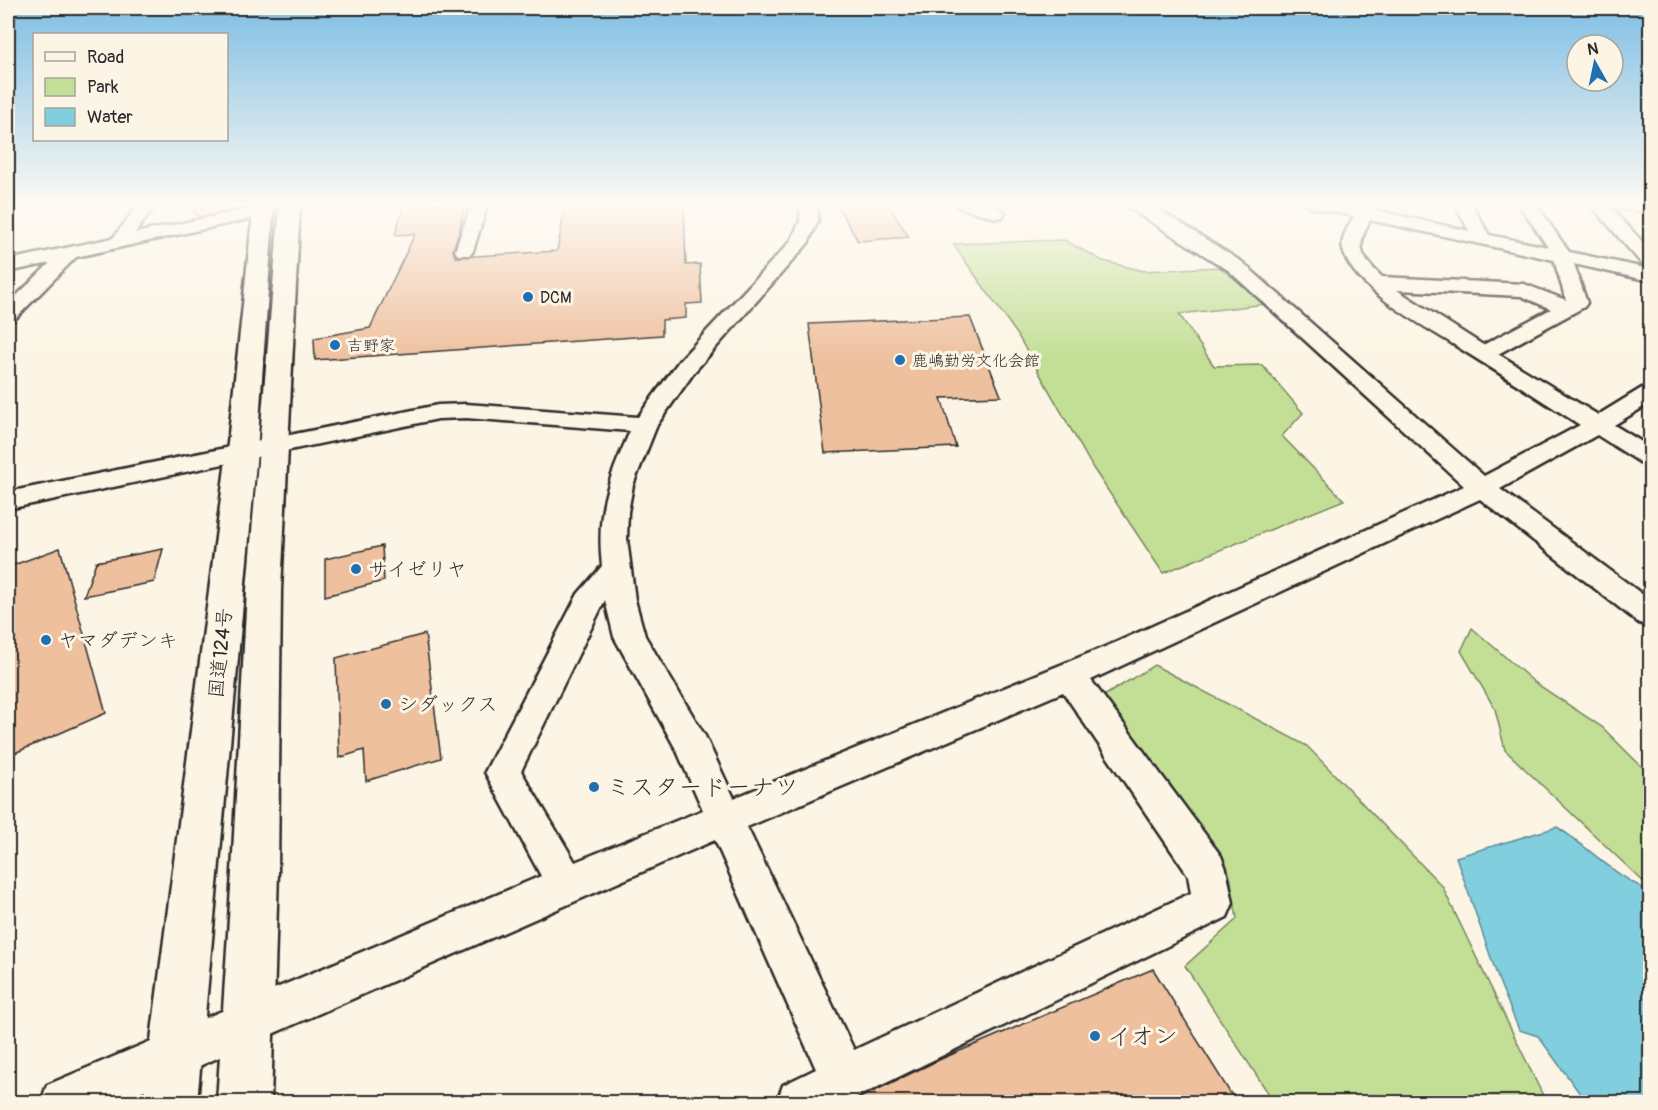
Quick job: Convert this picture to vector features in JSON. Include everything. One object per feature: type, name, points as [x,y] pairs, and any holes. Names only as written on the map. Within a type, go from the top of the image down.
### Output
[{"type":"highway","name":"国道124号","points":[[173,1078],[257,448],[269,255]]},
{"type":"highway","name":"国道124号","points":[[244,1102],[264,590],[257,448]]},
{"type":"street","points":[[8,266],[68,255]]},
{"type":"street","points":[[8,315],[68,255]]},
{"type":"street","points":[[788,255],[687,366],[645,425],[620,485],[614,512],[615,570],[630,637],[693,746],[752,881],[844,1079]]},
{"type":"street","points":[[1217,255],[1242,272],[1482,488],[1650,615]]},
{"type":"street","points":[[1355,255],[1377,283],[1403,303],[1650,458]]},
{"type":"street","points":[[1562,255],[1650,275]]},
{"type":"street","points":[[1482,354],[1577,303],[1562,255]]},
{"type":"street","points":[[1377,283],[1524,290],[1567,308]]},
{"type":"street","points":[[64,1102],[173,1078],[248,1023],[725,818],[1070,677],[1482,488],[1598,425],[1650,393]]},
{"type":"street","points":[[8,500],[438,412],[466,411],[645,425]]},
{"type":"street","points":[[567,885],[503,772],[593,594],[615,570]]},
{"type":"street","points":[[800,1102],[1213,903],[1207,869],[1070,677]]},
{"type":"green space","points":[[961,255],[1091,255],[1103,261],[1144,271],[1219,267],[1267,304],[1179,314],[1214,366],[1262,365],[1303,413],[1282,436],[1344,500],[1163,573],[1093,468],[1017,334]]},
{"type":"green space","points":[[1472,628],[1534,682],[1602,727],[1650,775],[1650,888],[1505,750],[1495,709],[1461,651]]},
{"type":"green space","points":[[1154,665],[1307,746],[1442,886],[1546,1102],[1274,1102],[1185,966],[1237,919],[1230,876],[1099,699]]},
{"type":"water","points":[[1557,827],[1613,870],[1650,891],[1650,1102],[1586,1102],[1538,1036],[1519,1030],[1499,981],[1456,857]]},
{"type":"building","points":[[405,255],[454,255],[455,257],[492,255],[686,255],[686,265],[700,264],[702,303],[686,304],[686,318],[662,320],[662,335],[315,360],[314,338],[370,328]]},
{"type":"building","name":"鹿嶋勤労文化会館","points":[[970,317],[1001,396],[941,398],[956,447],[825,453],[809,324]]},
{"type":"building","points":[[382,546],[384,581],[325,596],[325,559]]},
{"type":"building","name":"ヤマダデンキ","points":[[60,548],[106,713],[8,756],[8,567]]},
{"type":"building","points":[[163,549],[154,582],[84,596],[96,562]]},
{"type":"building","name":"シダックス","points":[[425,634],[441,758],[366,781],[364,750],[339,758],[336,658]]},
{"type":"building","name":"イオン","points":[[1153,969],[1236,1102],[851,1102],[941,1059]]},
{"type":"place","name":"DCM","points":[[528,297]]},
{"type":"place","name":"吉野家","points":[[335,345]]},
{"type":"place","name":"鹿嶋勤労文化会館","points":[[900,360]]},
{"type":"place","name":"サイゼリヤ","points":[[356,569]]},
{"type":"place","name":"ヤマダデンキ","points":[[46,640]]},
{"type":"place","name":"シダックス","points":[[386,704]]},
{"type":"place","name":"ミスタードーナツ","points":[[594,787]]},
{"type":"place","name":"イオン","points":[[1095,1036]]}]
